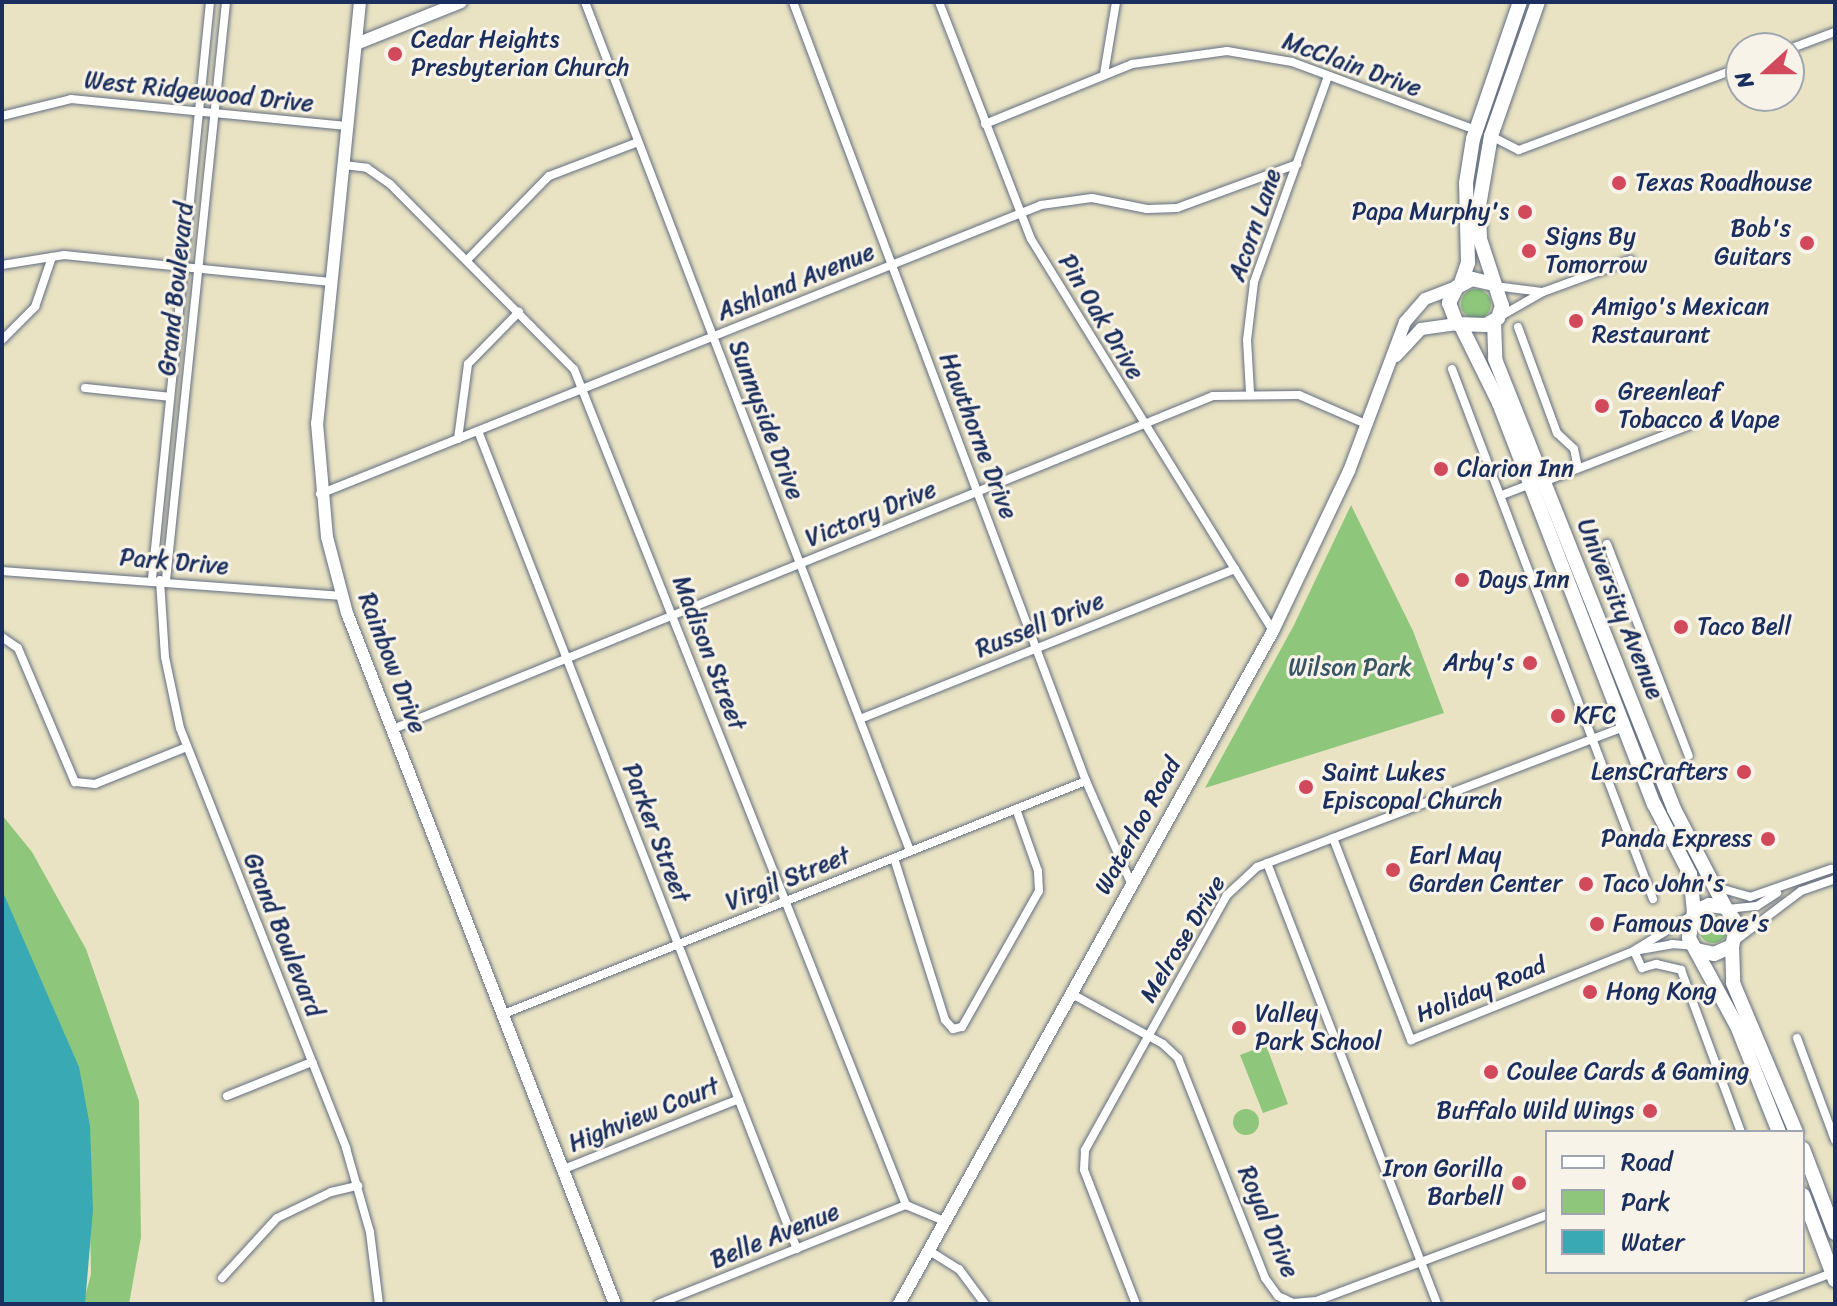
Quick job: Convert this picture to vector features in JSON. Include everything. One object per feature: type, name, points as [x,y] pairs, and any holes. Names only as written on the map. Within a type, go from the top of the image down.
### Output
[{"type":"main road","name":"Rainbow Drive","points":[[360,2],[317,423],[320,494],[342,596],[615,1304]]},
{"type":"main road","points":[[356,44],[461,2]]},
{"type":"main road","points":[[1520,2],[1476,130],[1466,183],[1468,263],[1449,303],[1460,326],[1496,319],[1502,306],[1480,239],[1479,217],[1491,136],[1538,2]]},
{"type":"main road","points":[[1459,285],[1481,279],[1495,285]]},
{"type":"main road","name":"Waterloo Road","points":[[899,1304],[1273,631],[1368,425],[1413,310],[1459,285]]},
{"type":"main road","name":"University Avenue","points":[[1496,319],[1495,359],[1666,789],[1726,908]]},
{"type":"main road","name":"Waterloo Road","points":[[1394,358],[1421,329],[1460,326]]},
{"type":"main road","name":"University Avenue","points":[[1460,326],[1506,422],[1623,727],[1694,884],[1692,915]]},
{"type":"main road","points":[[1506,422],[1523,443],[1535,474],[1546,481]]},
{"type":"main road","points":[[1623,727],[1636,733],[1666,789]]},
{"type":"main road","points":[[1777,1130],[1737,1026],[1695,948],[1692,915],[1709,905],[1726,908],[1737,924],[1733,983],[1795,1130]]},
{"type":"main road","points":[[1695,948],[1714,954],[1734,943]]},
{"type":"main road","points":[[1805,1154],[1835,1233]]},
{"type":"main road","points":[[1805,1171],[1819,1190]]},
{"type":"main road","points":[[1805,1198],[1819,1214],[1835,1253]]},
{"type":"main road","points":[[1805,1201],[1833,1276]]},
{"type":"street","name":"Grand Boulevard","points":[[210,2],[170,397],[159,580],[169,681],[187,747],[358,1186],[379,1304]]},
{"type":"street","name":"Grand Boulevard","points":[[159,580],[198,268],[226,2]]},
{"type":"street","name":"Sunnyside Drive","points":[[585,2],[910,851]]},
{"type":"street","name":"Hawthorne Drive","points":[[793,2],[1086,781],[1131,883]]},
{"type":"street","name":"Pin Oak Drive","points":[[939,2],[1020,214],[1145,427],[1273,631]]},
{"type":"street","points":[[1104,74],[1116,2]]},
{"type":"street","points":[[1805,43],[1835,32]]},
{"type":"street","name":"McClain Drive","points":[[985,124],[1104,74],[1150,59],[1227,51],[1269,56],[1476,130]]},
{"type":"street","points":[[1491,136],[1519,150],[1725,73]]},
{"type":"street","name":"Acorn Lane","points":[[1250,392],[1250,298],[1328,76]]},
{"type":"street","name":"West Ridgewood Drive","points":[[2,116],[71,99],[347,126]]},
{"type":"street","points":[[467,260],[549,176],[638,142]]},
{"type":"street","name":"Ashland Avenue","points":[[320,494],[1020,214],[1076,198],[1177,208],[1297,164]]},
{"type":"street","name":"Madison Street","points":[[344,165],[367,168],[390,184],[569,361],[584,388],[784,902],[906,1205]]},
{"type":"street","points":[[2,340],[35,307],[52,257]]},
{"type":"street","points":[[2,265],[52,257],[331,282]]},
{"type":"street","points":[[1496,319],[1543,292],[1630,260]]},
{"type":"street","points":[[1495,285],[1543,292]]},
{"type":"street","points":[[458,439],[468,364],[519,312]]},
{"type":"street","points":[[1518,327],[1557,433],[1574,449],[1578,468]]},
{"type":"street","points":[[1452,369],[1653,899]]},
{"type":"street","points":[[85,388],[170,397]]},
{"type":"street","name":"Victory Drive","points":[[393,729],[1145,427],[1199,400],[1250,392],[1309,397],[1368,425]]},
{"type":"street","points":[[1546,481],[1693,424]]},
{"type":"street","name":"Parker Street","points":[[478,431],[797,1249]]},
{"type":"street","points":[[1502,495],[1530,484]]},
{"type":"street","points":[[1607,544],[1689,756]]},
{"type":"street","name":"Russell Drive","points":[[860,719],[1235,569]]},
{"type":"street","name":"Park Drive","points":[[2,571],[159,580],[342,596]]},
{"type":"street","points":[[2,637],[18,648],[75,782],[95,784],[187,747]]},
{"type":"street","name":"Melrose Drive","points":[[1136,1304],[1084,1160],[1092,1131],[1227,895],[1267,863],[1623,727]]},
{"type":"street","name":"Virgil Street","points":[[504,1014],[1086,781]]},
{"type":"street","points":[[894,858],[945,1020],[959,1029],[1039,891],[1038,871],[1016,809]]},
{"type":"street","name":"Holiday Road","points":[[1333,838],[1411,1040],[1634,951],[1692,915]]},
{"type":"street","points":[[1267,863],[1437,1304]]},
{"type":"street","points":[[1726,908],[1757,906],[1785,889],[1831,869]]},
{"type":"street","points":[[1734,943],[1801,891],[1835,879]]},
{"type":"street","points":[[1715,886],[1750,897],[1785,889]]},
{"type":"street","name":"Holiday Road","points":[[1634,951],[1695,948]]},
{"type":"street","points":[[1634,951],[1642,968],[1656,964],[1681,970],[1740,1130]]},
{"type":"street","name":"Royal Drive","points":[[1072,994],[1171,1050],[1184,1067],[1265,1278],[1278,1296],[1308,1303],[1545,1216]]},
{"type":"street","points":[[1797,1038],[1835,1140]]},
{"type":"street","points":[[227,1096],[312,1062]]},
{"type":"street","name":"Highview Court","points":[[564,1169],[739,1099]]},
{"type":"street","points":[[222,1278],[277,1218],[331,1192],[358,1186]]},
{"type":"street","points":[[906,1205],[944,1221]]},
{"type":"street","name":"Belle Avenue","points":[[658,1304],[906,1205]]},
{"type":"street","points":[[928,1250],[959,1269],[985,1304]]},
{"type":"street","points":[[1797,1274],[1801,1284]]},
{"type":"street","points":[[1750,1304],[1801,1284],[1833,1276]]},
{"type":"green space","points":[[1476,289],[1482,290],[1490,298],[1490,310],[1482,318],[1476,319],[1470,318],[1462,310],[1461,304],[1462,298],[1470,290]]},
{"type":"green space","name":"Wilson Park","points":[[1351,505],[1413,631],[1444,713],[1205,788],[1294,625]]},
{"type":"green space","points":[[2,815],[32,852],[86,949],[139,1101],[141,1237],[129,1304],[83,1304],[91,1274],[89,1169],[2,891]]},
{"type":"green space","points":[[1713,915],[1723,919],[1727,929],[1723,939],[1713,943],[1703,939],[1699,929],[1703,919]]},
{"type":"green space","points":[[1266,1045],[1288,1104],[1263,1113],[1240,1055]]},
{"type":"green space","points":[[1246,1109],[1255,1113],[1259,1122],[1255,1131],[1246,1135],[1237,1131],[1233,1122],[1237,1113]]},
{"type":"water","points":[[2,890],[79,1067],[90,1126],[93,1210],[85,1304],[2,1304]]},
{"type":"place","name":"Cedar Heights Presbyterian Church","points":[[395,54]]},
{"type":"place","name":"Texas Roadhouse","points":[[1619,183]]},
{"type":"place","name":"Papa Murphy's","points":[[1525,212]]},
{"type":"place","name":"Bob's Guitars","points":[[1807,243]]},
{"type":"place","name":"Signs By Tomorrow","points":[[1529,251]]},
{"type":"place","name":"Amigo's Mexican Restaurant","points":[[1576,321]]},
{"type":"place","name":"Greenleaf Tobacco & Vape","points":[[1602,406]]},
{"type":"place","name":"Clarion Inn","points":[[1441,469]]},
{"type":"place","name":"Days Inn","points":[[1462,580]]},
{"type":"place","name":"Taco Bell","points":[[1681,627]]},
{"type":"place","name":"Arby's","points":[[1530,663]]},
{"type":"place","name":"KFC","points":[[1558,716]]},
{"type":"place","name":"LensCrafters","points":[[1744,772]]},
{"type":"place","name":"Saint Lukes Episcopal Church","points":[[1306,787]]},
{"type":"place","name":"Panda Express","points":[[1768,839]]},
{"type":"place","name":"Earl May Garden Center","points":[[1393,870]]},
{"type":"place","name":"Taco John's","points":[[1586,884]]},
{"type":"place","name":"Famous Dave's","points":[[1597,924]]},
{"type":"place","name":"Hong Kong","points":[[1590,992]]},
{"type":"place","name":"Valley Park School","points":[[1239,1028]]},
{"type":"place","name":"Coulee Cards & Gaming","points":[[1491,1072]]},
{"type":"place","name":"Buffalo Wild Wings","points":[[1650,1111]]},
{"type":"place","name":"Iron Gorilla Barbell","points":[[1519,1183]]}]
